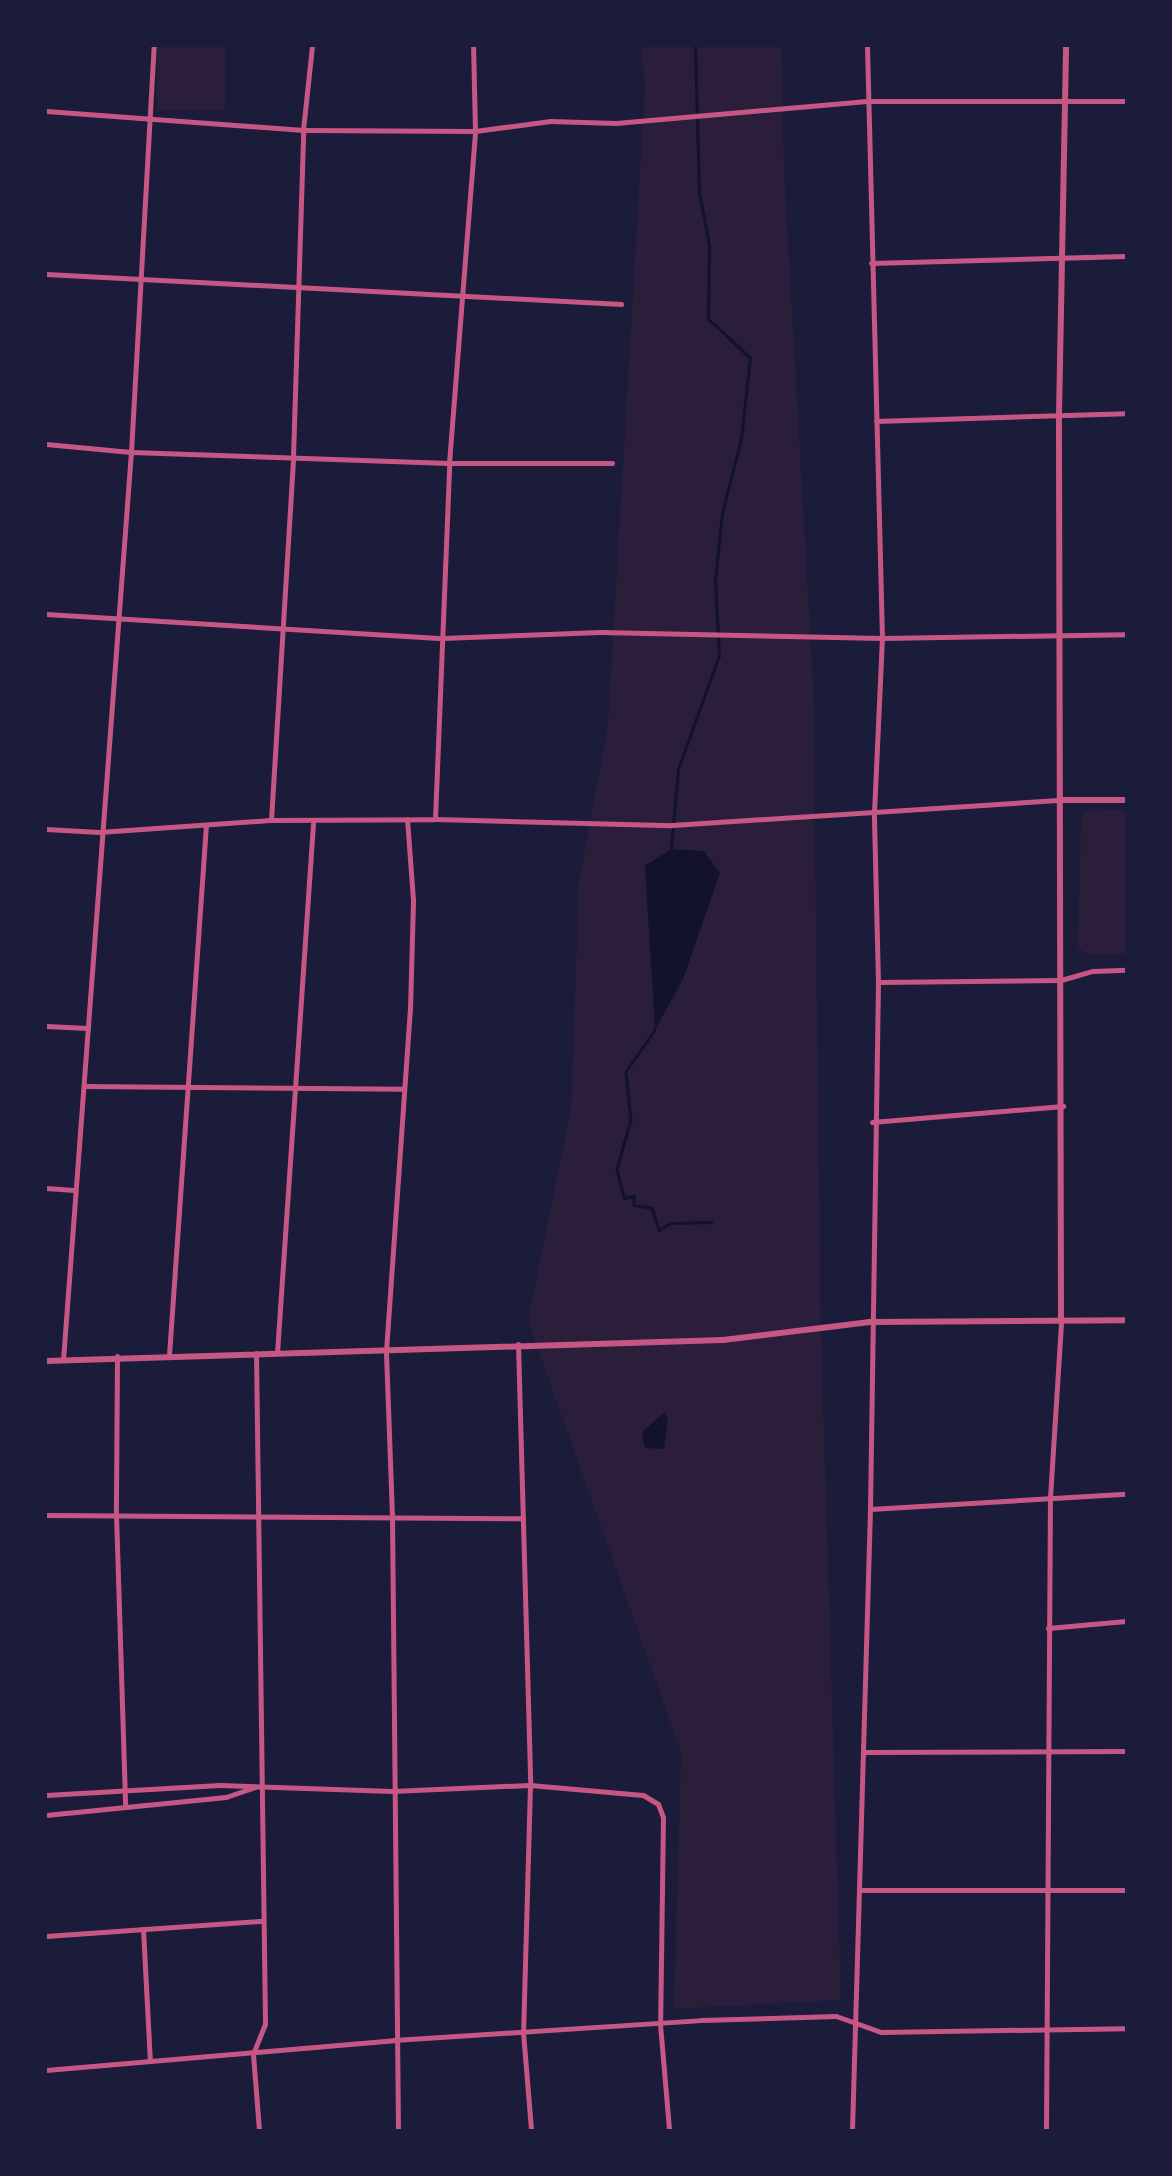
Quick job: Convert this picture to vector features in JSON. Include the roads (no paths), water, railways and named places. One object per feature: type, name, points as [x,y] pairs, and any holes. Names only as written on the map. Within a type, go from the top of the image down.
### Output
[{"type":"street","points":[[63,1360],[115,617],[131,452],[137,282],[154,46]]},
{"type":"street","points":[[271,820],[279,629],[293,457],[303,130],[312,46]]},
{"type":"street","points":[[435,818],[449,463],[475,131],[473,46]]},
{"type":"street","points":[[852,2130],[862,1890],[870,1509],[873,1122],[878,982],[874,813],[882,638],[867,46]]},
{"type":"street","points":[[1046,2130],[1043,2030],[1048,1893],[1046,1748],[1050,1498],[1061,1321],[1063,1107],[1059,415],[1066,46]]},
{"type":"street","points":[[46,111],[149,116],[208,125],[303,130],[475,131],[550,121],[616,123],[867,101],[1126,101]]},
{"type":"street","points":[[871,262],[1126,257]]},
{"type":"street","points":[[46,274],[137,282],[621,304]]},
{"type":"street","points":[[876,421],[1126,413]]},
{"type":"street","points":[[46,444],[131,452],[449,463],[612,463]]},
{"type":"street","points":[[46,614],[442,638],[711,632],[882,638],[1126,634]]},
{"type":"street","points":[[46,829],[99,832],[271,820],[313,823],[435,818],[672,825],[1061,800],[1126,800]]},
{"type":"street","points":[[398,2130],[394,2040],[392,1516],[386,1351],[413,900],[407,820]]},
{"type":"street","points":[[277,1353],[313,823]]},
{"type":"street","points":[[169,1355],[190,1087],[206,825]]},
{"type":"street","points":[[878,982],[1061,980],[1093,971],[1126,970]]},
{"type":"street","points":[[46,1026],[88,1028]]},
{"type":"street","points":[[84,1086],[402,1089]]},
{"type":"street","points":[[873,1122],[1063,1107]]},
{"type":"street","points":[[46,1188],[74,1190]]},
{"type":"street","points":[[46,1361],[117,1356],[386,1351],[518,1344],[723,1340],[870,1322],[1126,1320]]},
{"type":"street","points":[[518,1344],[530,1785],[523,2032],[531,2130]]},
{"type":"street","points":[[256,1353],[258,1786],[265,2024],[253,2054],[259,2130]]},
{"type":"street","points":[[117,1356],[116,1514],[125,1807]]},
{"type":"street","points":[[870,1509],[1126,1494]]},
{"type":"street","points":[[46,1515],[523,1518]]},
{"type":"street","points":[[1048,1628],[1126,1621]]},
{"type":"street","points":[[865,1752],[1046,1748],[1126,1751]]},
{"type":"street","points":[[46,1795],[123,1789],[258,1786],[392,1791],[530,1785],[643,1795],[658,1804],[663,1817],[660,2024],[670,2130]]},
{"type":"street","points":[[46,1815],[226,1797],[258,1786]]},
{"type":"street","points":[[862,1890],[1048,1893],[1126,1890]]},
{"type":"street","points":[[46,1936],[262,1921]]},
{"type":"street","points":[[143,1930],[150,2061]]},
{"type":"street","points":[[46,2070],[394,2040],[836,2016],[855,2020],[881,2032],[1126,2028]]},
{"type":"waterway","points":[[671,849],[678,769],[719,656],[715,581],[722,513],[741,439],[750,358],[708,319],[709,245],[699,192],[695,46]]},
{"type":"waterway","points":[[655,1030],[626,1072],[631,1120],[617,1169],[624,1198],[634,1196],[634,1205],[652,1208],[659,1230],[670,1223],[711,1222]]}]
